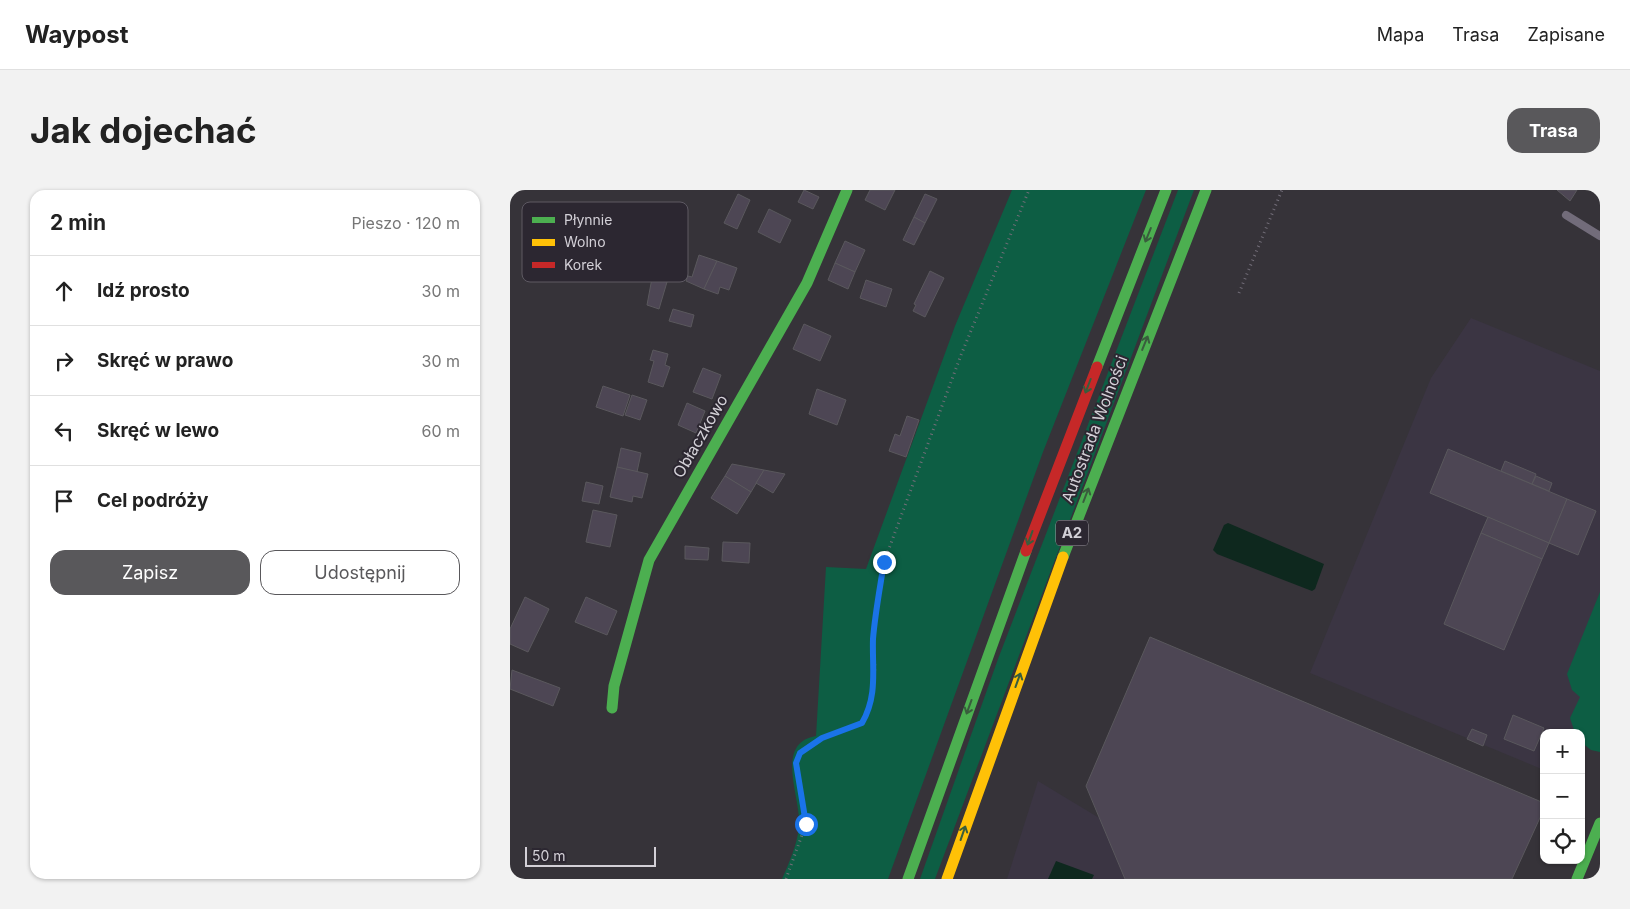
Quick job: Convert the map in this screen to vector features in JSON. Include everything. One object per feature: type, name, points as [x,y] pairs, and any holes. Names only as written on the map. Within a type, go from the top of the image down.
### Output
[{"type":"main road","name":"Obłaczkowo","points":[[612,708],[614,686],[649,560],[806,283],[847,190]]},
{"type":"main road","name":"Autostrada Wolności","points":[[908,879],[1034,528],[1166,190]]},
{"type":"main road","name":"Autostrada Wolności","points":[[947,879],[1070,538],[1206,190]]},
{"type":"main road","points":[[1577,879],[1600,823]]},
{"type":"lane","points":[[1566,215],[1600,236]]},
{"type":"path","points":[[786,879],[806,824],[796,763],[800,753],[822,738],[862,723],[869,711],[875,668],[873,640],[884,562],[954,373],[1029,190]]},
{"type":"path","points":[[1239,292],[1282,190]]},
{"type":"shaded area","points":[[1471,318],[1600,371],[1600,697],[1583,729],[1540,729],[1540,768],[1310,673],[1431,378]]},
{"type":"shaded area","points":[[1228,523],[1324,564],[1315,589],[1312,591],[1217,554],[1213,550],[1224,525]]},
{"type":"shaded area","points":[[1038,781],[1192,874],[1317,879],[1007,879]]},
{"type":"shaded area","points":[[1056,861],[1094,875],[1092,879],[1048,879]]},
{"type":"green space","points":[[1012,190],[1146,190],[1043,452],[888,879],[782,879],[795,847],[799,827],[792,774],[793,761],[796,749],[803,741],[816,736],[826,567],[866,569],[955,326]]},
{"type":"green space","points":[[1178,190],[1194,190],[935,879],[920,879],[998,659]]},
{"type":"green space","points":[[1600,592],[1600,752],[1591,750],[1585,745],[1585,729],[1574,729],[1570,718],[1580,697],[1572,690],[1567,674]]},
{"type":"building","points":[[804,190],[819,197],[813,209],[798,202]]},
{"type":"building","points":[[870,190],[895,190],[885,210],[865,200]]},
{"type":"building","points":[[1557,190],[1577,190],[1570,201]]},
{"type":"building","points":[[738,194],[750,200],[737,229],[724,223]]},
{"type":"building","points":[[925,194],[937,199],[925,223],[914,217]]},
{"type":"building","points":[[769,209],[791,220],[780,243],[758,232]]},
{"type":"building","points":[[914,217],[925,223],[914,245],[903,240]]},
{"type":"building","points":[[845,241],[865,250],[855,272],[835,263]]},
{"type":"building","points":[[699,255],[717,261],[704,289],[688,282],[688,276],[692,277]]},
{"type":"building","points":[[717,261],[737,268],[729,290],[720,287],[718,294],[704,289]]},
{"type":"building","points":[[835,263],[855,272],[848,289],[828,280]]},
{"type":"building","points":[[930,271],[944,278],[925,317],[913,311],[916,305],[914,304]]},
{"type":"building","points":[[866,280],[892,289],[886,307],[860,298]]},
{"type":"building","points":[[651,282],[667,282],[659,309],[647,305]]},
{"type":"building","points":[[673,309],[694,315],[691,327],[669,321]]},
{"type":"building","points":[[804,324],[831,336],[820,361],[793,349]]},
{"type":"building","points":[[653,350],[668,354],[665,365],[670,367],[663,387],[648,382],[654,361],[650,360]]},
{"type":"building","points":[[703,368],[721,375],[712,399],[693,392]]},
{"type":"building","points":[[603,386],[630,395],[623,416],[596,407]]},
{"type":"building","points":[[817,389],[846,400],[837,425],[809,414]]},
{"type":"building","points":[[632,395],[647,400],[640,420],[625,415]]},
{"type":"building","points":[[687,403],[705,411],[696,433],[678,425]]},
{"type":"building","points":[[907,416],[919,420],[906,457],[889,451],[895,434],[900,436]]},
{"type":"building","points":[[621,448],[641,453],[637,472],[617,467]]},
{"type":"building","points":[[1448,449],[1567,499],[1549,543],[1430,493]]},
{"type":"building","points":[[1505,461],[1536,474],[1532,484],[1501,471]]},
{"type":"building","points":[[732,464],[764,470],[751,492],[725,476]]},
{"type":"building","points":[[617,467],[648,474],[642,498],[633,496],[632,502],[610,497]]},
{"type":"building","points":[[764,470],[785,474],[773,493],[756,483]]},
{"type":"building","points":[[725,476],[751,492],[737,514],[711,498]]},
{"type":"building","points":[[1536,476],[1552,483],[1549,491],[1532,484]]},
{"type":"building","points":[[586,482],[603,486],[599,504],[582,501]]},
{"type":"building","points":[[1567,499],[1596,511],[1578,555],[1549,543]]},
{"type":"building","points":[[593,510],[617,515],[610,547],[586,542]]},
{"type":"building","points":[[1488,517],[1549,543],[1542,559],[1481,533]]},
{"type":"building","points":[[1481,533],[1542,559],[1504,650],[1444,624]]},
{"type":"building","points":[[723,542],[750,543],[749,563],[722,561]]},
{"type":"building","points":[[685,546],[709,548],[708,560],[685,559]]},
{"type":"building","points":[[525,597],[549,609],[528,652],[510,644],[510,629]]},
{"type":"building","points":[[586,597],[617,611],[607,635],[575,622]]},
{"type":"building","points":[[1150,637],[1540,801],[1540,818],[1512,879],[1125,879],[1086,786]]},
{"type":"building","points":[[512,670],[560,688],[553,706],[510,689]]},
{"type":"building","points":[[1513,715],[1544,728],[1540,729],[1540,737],[1534,751],[1504,739]]},
{"type":"building","points":[[1472,729],[1487,735],[1483,746],[1467,739]]},
{"type":"traffic: fast","points":[[612,708],[614,686],[649,560],[807,283],[847,190]]},
{"type":"traffic: fast","points":[[1097,367],[1166,190]]},
{"type":"traffic: fast","points":[[1063,557],[1206,190]]},
{"type":"traffic: fast","points":[[908,879],[1026,551]]},
{"type":"traffic: fast","points":[[1577,879],[1600,823]]},
{"type":"traffic: slow","points":[[947,879],[1063,557]]},
{"type":"traffic: jam","points":[[1026,551],[1097,367]]},
{"type":"route","points":[[806,824],[796,763],[800,753],[822,738],[862,723],[869,711],[875,668],[873,640],[884,562]]}]
